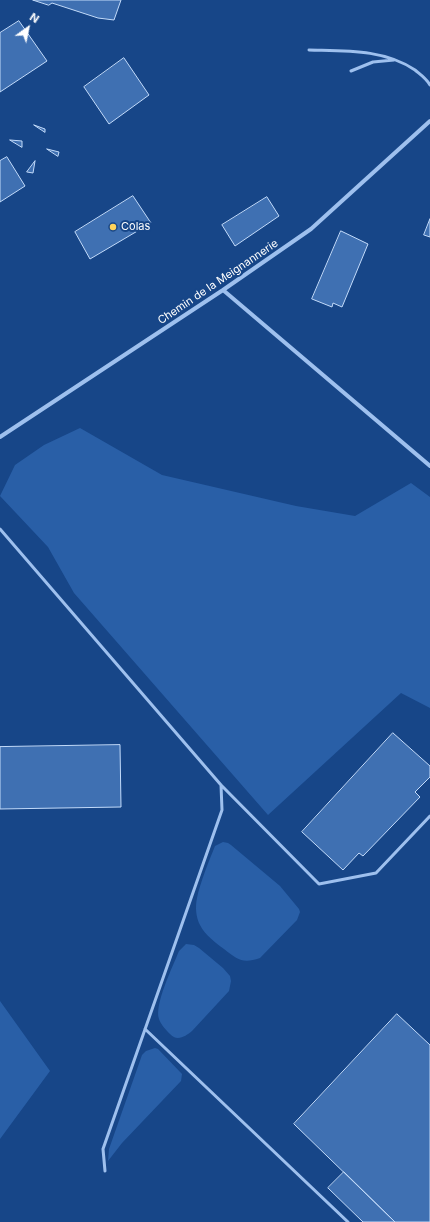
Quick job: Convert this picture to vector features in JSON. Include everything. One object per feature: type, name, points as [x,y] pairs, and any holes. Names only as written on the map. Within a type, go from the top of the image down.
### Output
[{"type":"street","name":"Chemin de la Meignannerie","points":[[0,437],[223,290],[310,229],[430,121]]},
{"type":"street","points":[[223,290],[430,466]]},
{"type":"lane","points":[[309,50],[372,53],[396,60],[410,67],[426,78],[430,85]]},
{"type":"lane","points":[[351,71],[373,62],[396,60]]},
{"type":"lane","points":[[0,529],[221,785],[319,884],[376,873],[430,816]]},
{"type":"lane","points":[[105,1172],[103,1149],[222,810],[221,785]]},
{"type":"lane","points":[[145,1028],[348,1222]]},
{"type":"shaded area","points":[[80,428],[162,475],[296,506],[355,516],[411,483],[430,497],[430,708],[401,693],[268,815],[74,593],[48,547],[0,496],[15,465],[44,445]]},
{"type":"shaded area","points":[[223,842],[231,845],[280,886],[300,912],[297,920],[260,958],[254,960],[241,960],[233,956],[218,944],[202,929],[196,912],[196,901],[202,879],[215,846]]},
{"type":"shaded area","points":[[186,944],[194,945],[199,948],[223,968],[230,976],[231,981],[229,991],[192,1031],[184,1036],[176,1038],[162,1025],[158,1013],[159,1005],[169,975],[179,951]]},
{"type":"shaded area","points":[[0,1001],[50,1071],[0,1139]]},
{"type":"shaded area","points":[[155,1048],[158,1049],[182,1074],[181,1081],[122,1143],[108,1161],[109,1149],[142,1055],[146,1051]]},
{"type":"building","points":[[33,0],[121,0],[114,20],[98,18],[52,3],[49,5]]},
{"type":"building","points":[[19,21],[47,61],[0,92],[0,33]]},
{"type":"building","points":[[124,58],[149,95],[109,124],[84,87]]},
{"type":"building","points":[[34,125],[45,129],[45,132]]},
{"type":"building","points":[[10,140],[22,141],[22,147]]},
{"type":"building","points":[[47,149],[59,152],[58,156]]},
{"type":"building","points":[[7,157],[25,186],[0,202],[0,161]]},
{"type":"building","points":[[35,161],[33,173],[27,172]]},
{"type":"building","name":"Colas","points":[[133,196],[151,223],[90,259],[75,232]]},
{"type":"building","points":[[267,197],[279,216],[235,246],[222,225]]},
{"type":"building","points":[[430,219],[430,237],[424,235]]},
{"type":"building","points":[[341,231],[368,244],[342,307],[333,303],[332,307],[312,299]]},
{"type":"building","points":[[393,733],[430,766],[430,777],[415,792],[420,797],[363,856],[359,853],[343,870],[302,832]]},
{"type":"building","points":[[120,745],[121,807],[0,809],[0,747]]},
{"type":"building","points":[[397,1014],[430,1045],[430,1222],[395,1222],[294,1124]]},
{"type":"building","points":[[344,1172],[395,1222],[363,1222],[328,1188]]},
{"type":"place","name":"Colas","points":[[113,227]]}]
